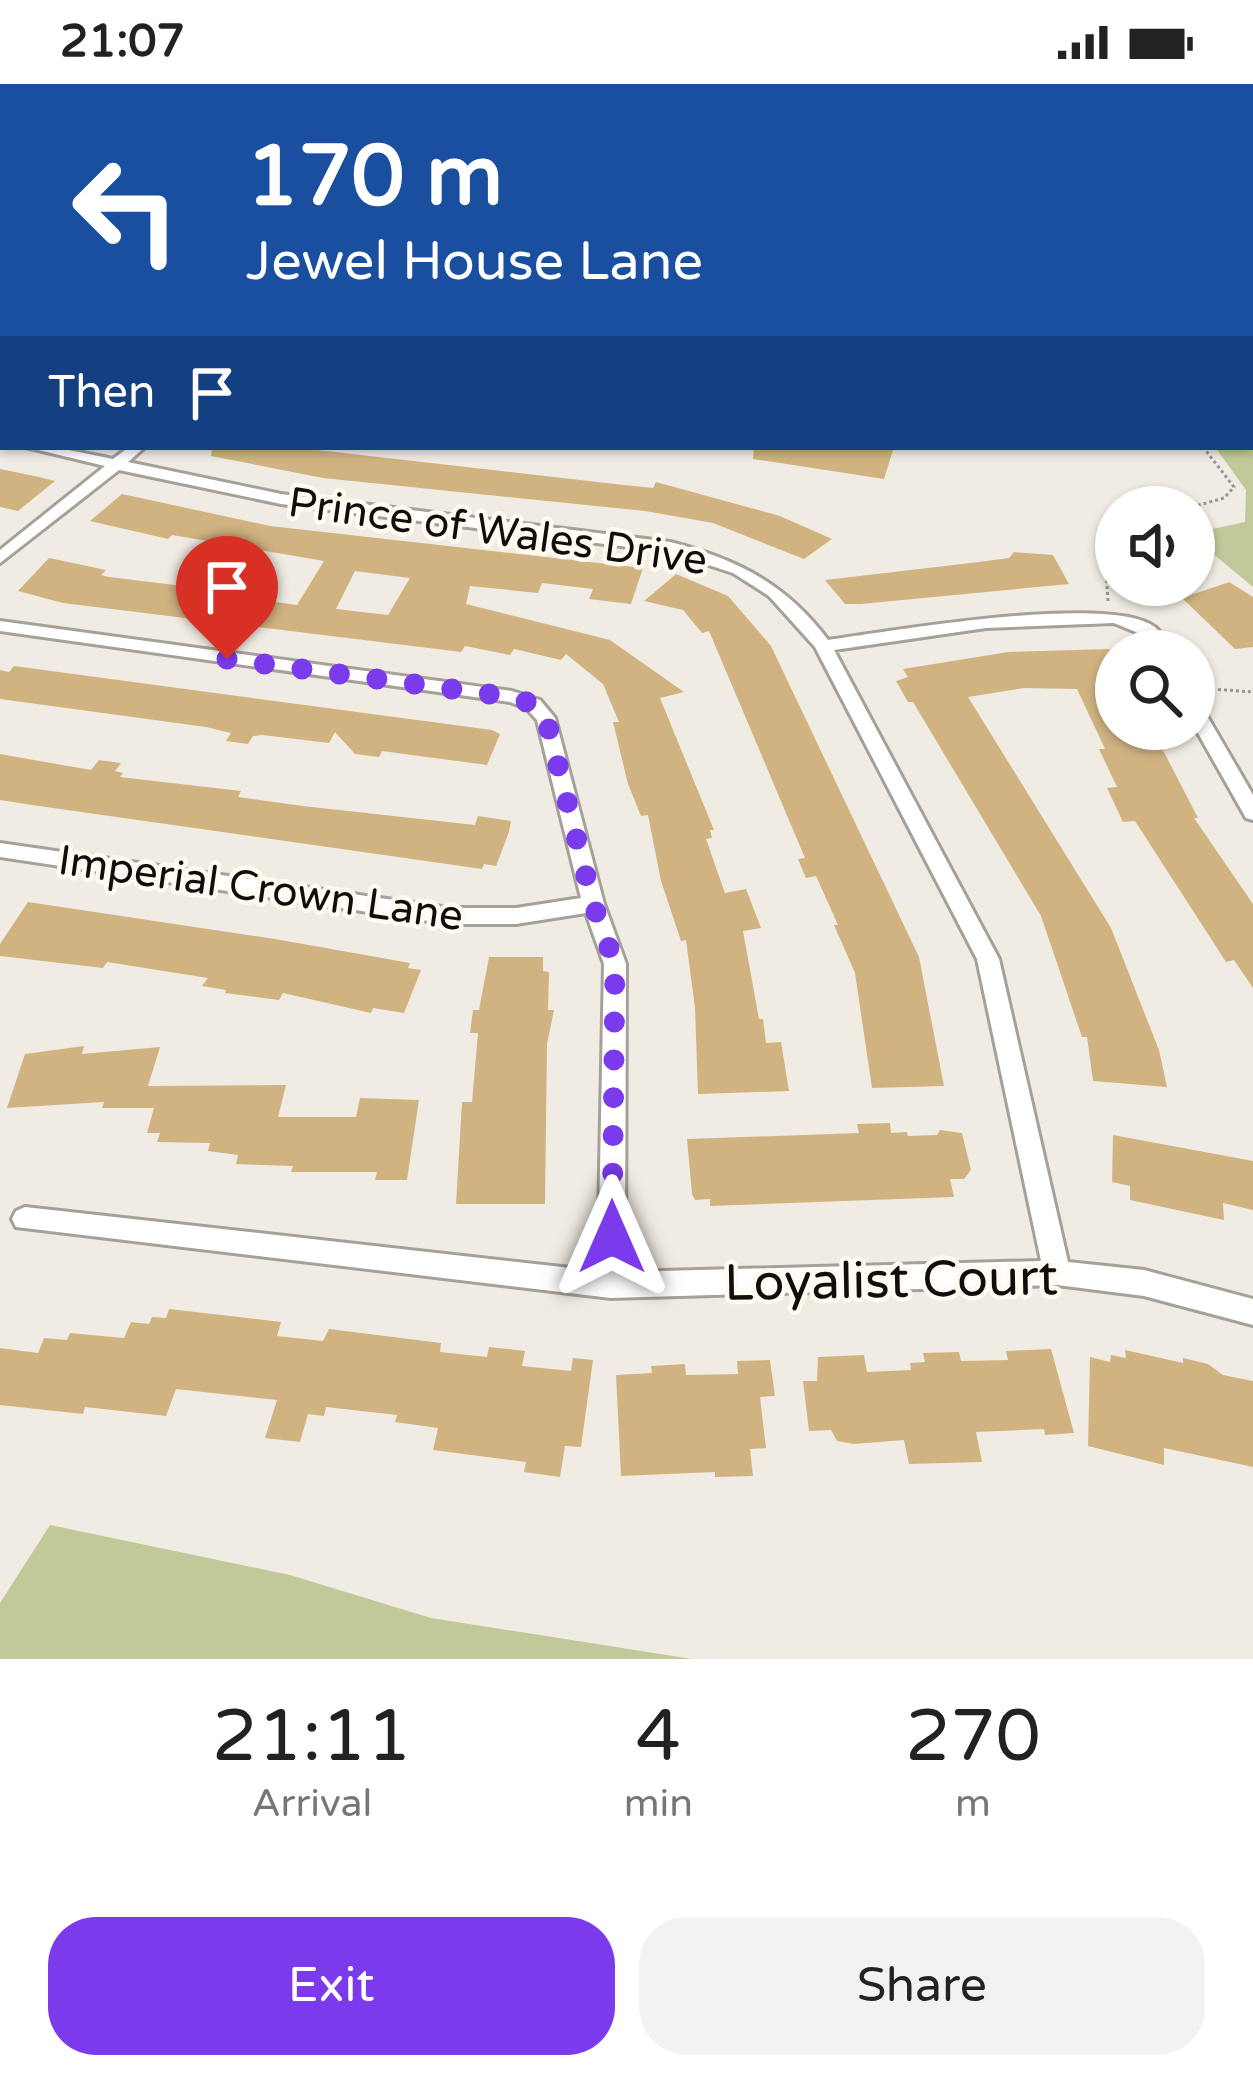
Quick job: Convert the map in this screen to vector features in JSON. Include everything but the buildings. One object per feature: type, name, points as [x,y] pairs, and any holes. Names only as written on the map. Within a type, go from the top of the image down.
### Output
[{"type":"street","name":"Prince of Wales Drive","points":[[48,450],[281,499],[639,542],[704,555],[778,592],[800,612],[823,646],[988,959],[1057,1273]]},
{"type":"street","points":[[0,558],[134,450]]},
{"type":"street","points":[[823,646],[986,623],[1116,619],[1146,630]]},
{"type":"street","points":[[0,626],[512,697],[533,704],[546,718],[593,904],[615,964],[611,1285]]},
{"type":"street","points":[[1215,746],[1253,813]]},
{"type":"street","name":"Imperial Crown Lane","points":[[0,850],[449,916],[516,916],[593,904]]},
{"type":"street","name":"Loyalist Court","points":[[25,1219],[611,1285],[1057,1273],[1144,1283],[1253,1312]]},
{"type":"path","points":[[1205,450],[1234,487],[1215,501]]},
{"type":"path","points":[[1215,688],[1253,692]]},
{"type":"green space","points":[[1217,450],[1253,450],[1253,587],[1215,555],[1215,528],[1245,522],[1246,490]]},
{"type":"green space","points":[[50,1525],[290,1575],[431,1618],[692,1659],[0,1659],[0,1603]]},
{"type":"route","points":[[227,659],[512,697],[533,704],[546,718],[593,904],[615,964],[612,1237]]}]
